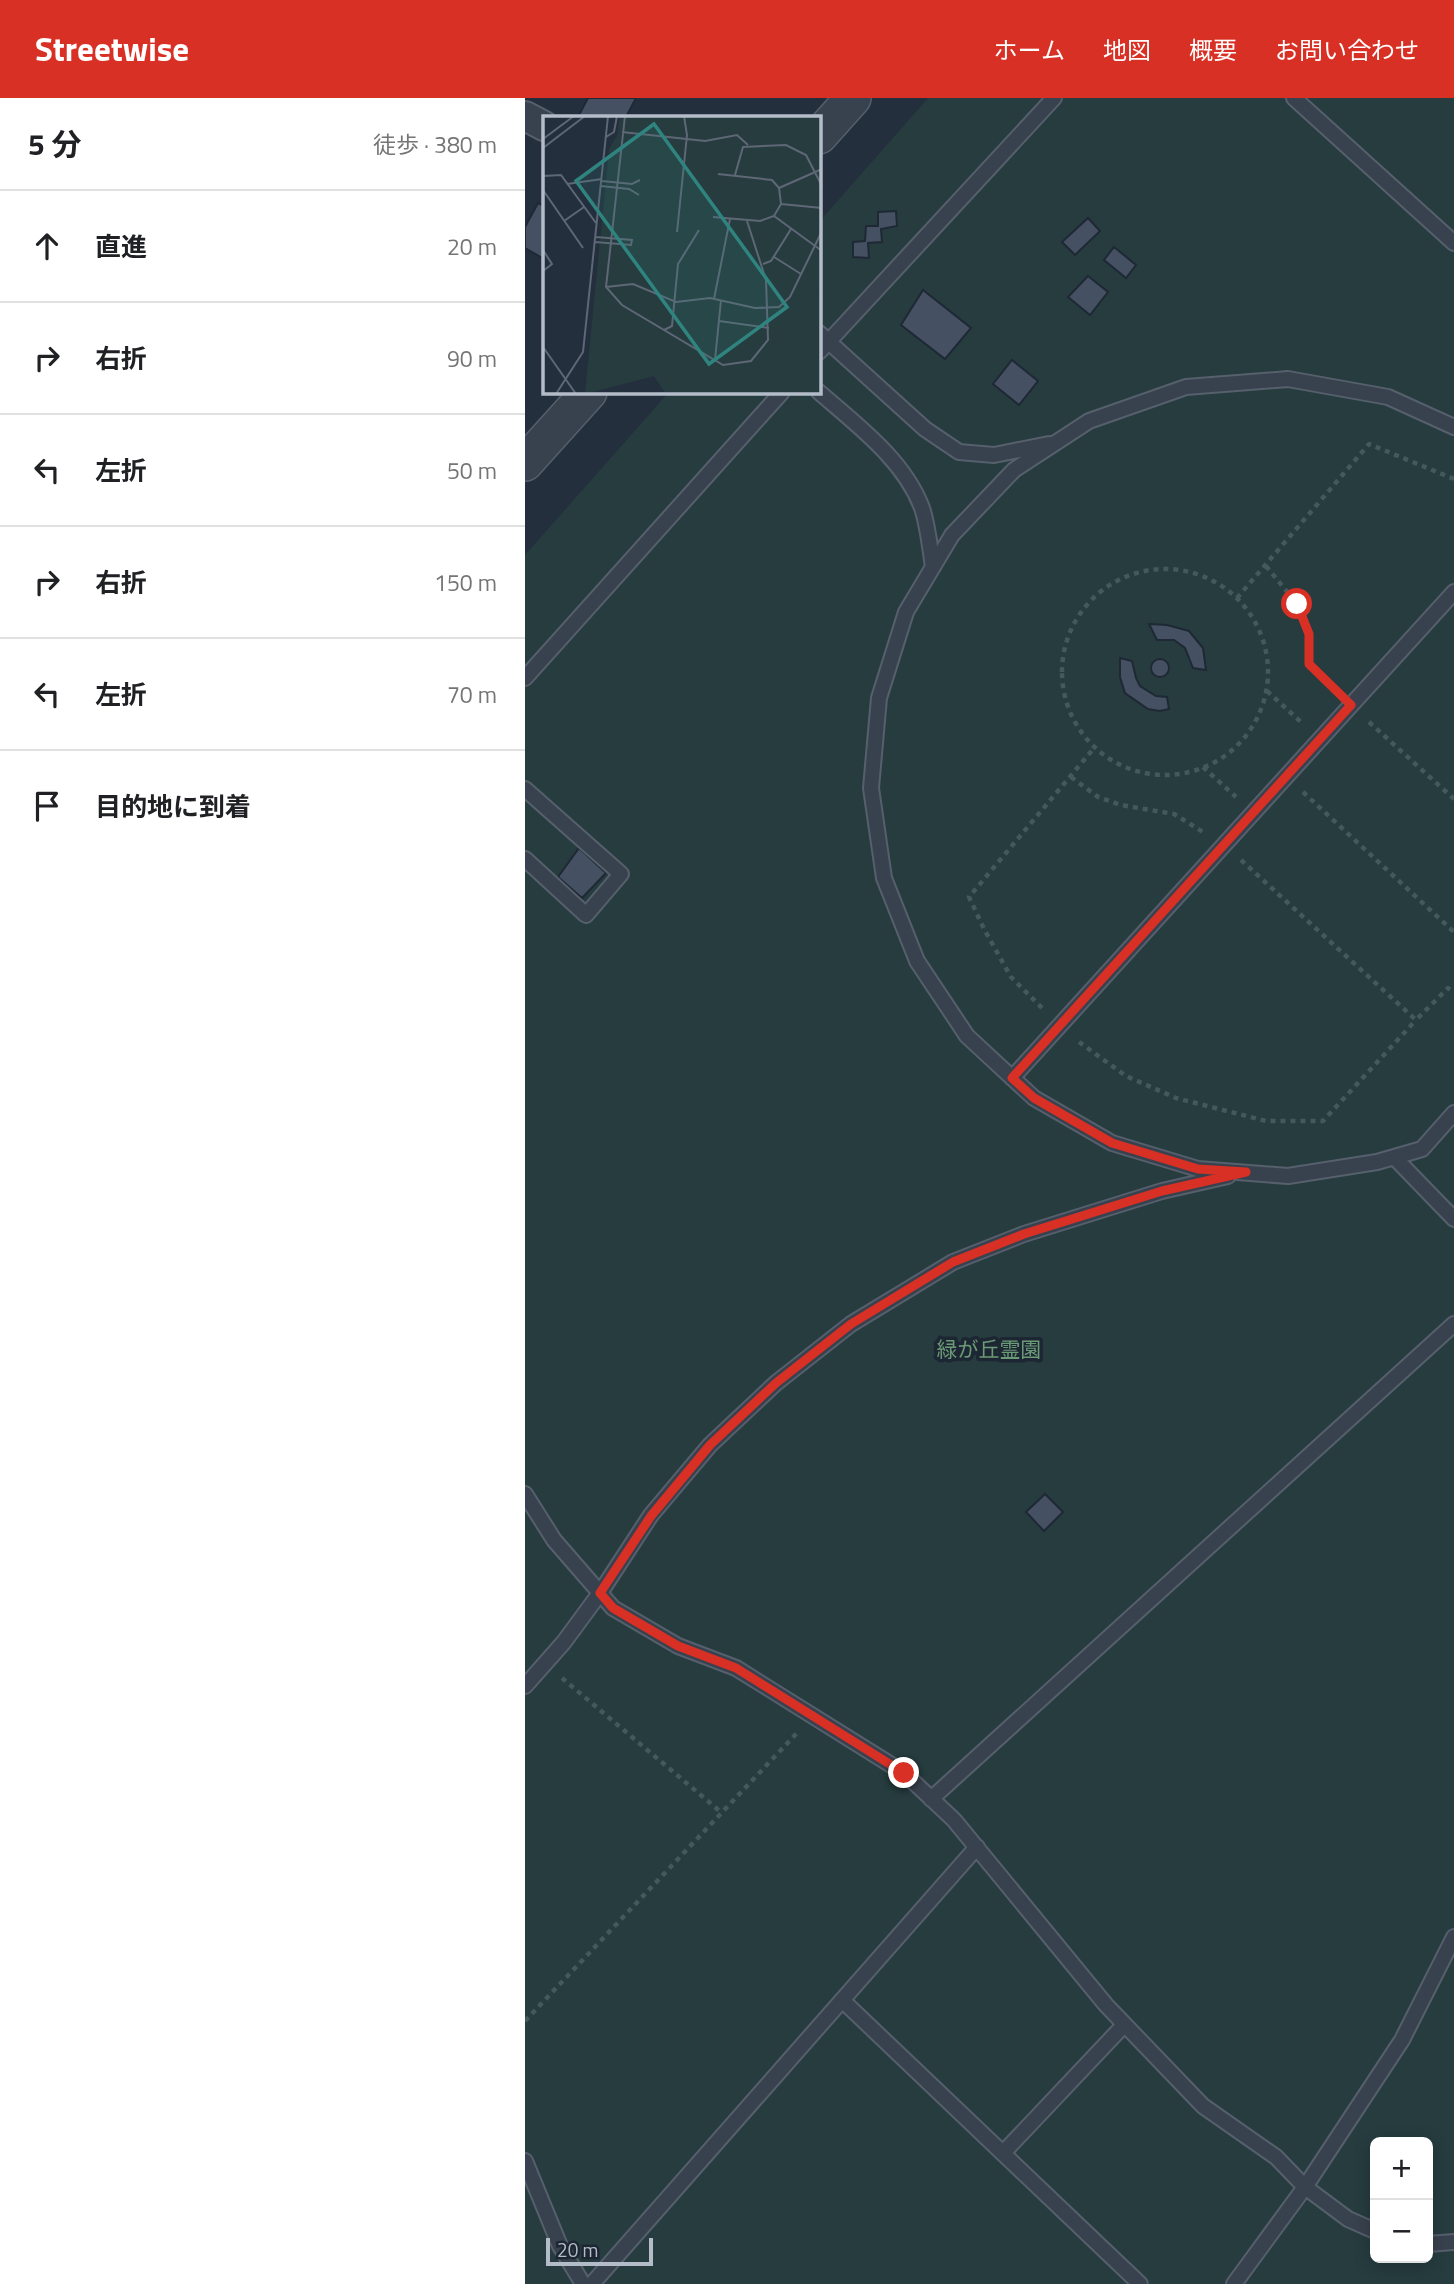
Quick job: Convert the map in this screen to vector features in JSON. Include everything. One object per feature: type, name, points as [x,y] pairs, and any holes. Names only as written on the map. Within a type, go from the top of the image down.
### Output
[{"type":"street","points":[[821,134],[853,98]]},
{"type":"street","points":[[525,116],[543,126]]},
{"type":"street","points":[[525,463],[587,394]]},
{"type":"lane","points":[[1054,98],[822,342],[925,429],[959,452],[994,455],[1056,442]]},
{"type":"lane","points":[[1294,98],[1454,243]]},
{"type":"lane","points":[[1454,426],[1388,397],[1288,379],[1186,387],[1089,421],[1014,470],[952,535],[906,612],[879,698],[871,788],[884,878],[917,961],[967,1036],[1034,1098],[1112,1143],[1198,1169],[1288,1176],[1377,1161],[1422,1149],[1454,1113]]},
{"type":"lane","points":[[525,678],[780,394]]},
{"type":"lane","points":[[821,394],[871,439],[910,483],[922,510],[933,567]]},
{"type":"lane","points":[[1012,1078],[1454,592]]},
{"type":"lane","points":[[525,789],[621,874],[586,915],[525,859]]},
{"type":"lane","points":[[1394,1157],[1454,1219]]},
{"type":"lane","points":[[525,1686],[600,1593],[651,1516],[710,1445],[776,1383],[851,1324],[953,1262],[1024,1234],[1162,1191],[1246,1172]]},
{"type":"lane","points":[[931,1799],[1454,1324]]},
{"type":"lane","points":[[525,1494],[554,1541],[613,1608],[678,1646],[736,1668],[904,1773],[977,1847],[1124,2025],[1202,2106],[1276,2157],[1305,2187],[1348,2220],[1370,2229]]},
{"type":"lane","points":[[592,2284],[977,1847]]},
{"type":"lane","points":[[1234,2284],[1305,2187],[1402,2040],[1454,1937]]},
{"type":"lane","points":[[842,2000],[1140,2284]]},
{"type":"lane","points":[[1003,2153],[1124,2025]]},
{"type":"lane","points":[[525,2161],[560,2246],[583,2284]]},
{"type":"lane","points":[[1433,2244],[1454,2242]]},
{"type":"path","points":[[1237,598],[1369,444],[1454,479]]},
{"type":"path","points":[[1266,566],[1297,604],[1309,634],[1309,664],[1454,799]]},
{"type":"path","points":[[1165,568],[1200,574],[1237,598],[1253,616],[1265,646],[1269,678],[1262,710],[1245,738],[1221,759],[1192,772],[1159,776],[1125,767],[1094,748],[1072,720],[1061,686],[1062,651],[1075,617],[1099,591],[1130,573],[1165,568]]},
{"type":"path","points":[[1266,691],[1321,739]]},
{"type":"path","points":[[1047,1014],[1011,978],[983,929],[969,897],[1094,748]]},
{"type":"path","points":[[1203,767],[1253,814]]},
{"type":"path","points":[[1286,776],[1454,932]]},
{"type":"path","points":[[1070,777],[1098,797],[1121,805],[1174,814],[1224,845],[1416,1020]]},
{"type":"path","points":[[1070,1036],[1126,1076],[1176,1098],[1266,1121],[1323,1121],[1448,988],[1454,993]]},
{"type":"path","points":[[545,1664],[722,1813]]},
{"type":"path","points":[[525,2021],[812,1717]]},
{"type":"green space","name":"緑が丘霊園","points":[[928,98],[1454,98],[1454,2284],[525,2284],[525,555],[667,394],[821,394],[821,220]]},
{"type":"building","points":[[588,98],[636,98],[627,116],[579,115]]},
{"type":"building","points":[[538,203],[543,206],[543,258],[525,248],[525,227]]},
{"type":"building","points":[[896,211],[897,226],[881,229],[882,242],[868,243],[869,258],[853,257],[853,242],[865,241],[866,226],[878,226],[878,212]]},
{"type":"building","points":[[1088,218],[1100,231],[1075,255],[1062,242]]},
{"type":"building","points":[[1114,247],[1136,265],[1126,278],[1104,260]]},
{"type":"building","points":[[1088,276],[1108,292],[1090,315],[1068,297]]},
{"type":"building","points":[[923,290],[971,328],[945,359],[901,325]]},
{"type":"building","points":[[1012,360],[1038,381],[1019,405],[993,384]]},
{"type":"building","points":[[1149,624],[1167,625],[1189,631],[1203,648],[1206,670],[1193,668],[1185,648],[1174,640],[1157,640]]},
{"type":"building","points":[[1120,658],[1132,661],[1140,686],[1156,696],[1167,697],[1169,709],[1148,709],[1125,693],[1120,677]]},
{"type":"building","points":[[1156,659],[1164,659],[1169,668],[1167,675],[1156,677],[1151,672],[1151,664]]},
{"type":"building","points":[[579,848],[606,873],[582,898],[558,877]]},
{"type":"building","points":[[1045,1494],[1063,1512],[1044,1531],[1026,1512]]},
{"type":"route","points":[[904,1773],[736,1668],[678,1646],[613,1608],[600,1593],[651,1516],[710,1445],[776,1383],[851,1324],[953,1262],[1024,1234],[1162,1191],[1246,1172],[1198,1169],[1112,1143],[1034,1098],[1012,1078],[1351,705],[1309,664],[1309,634],[1297,604]]}]
